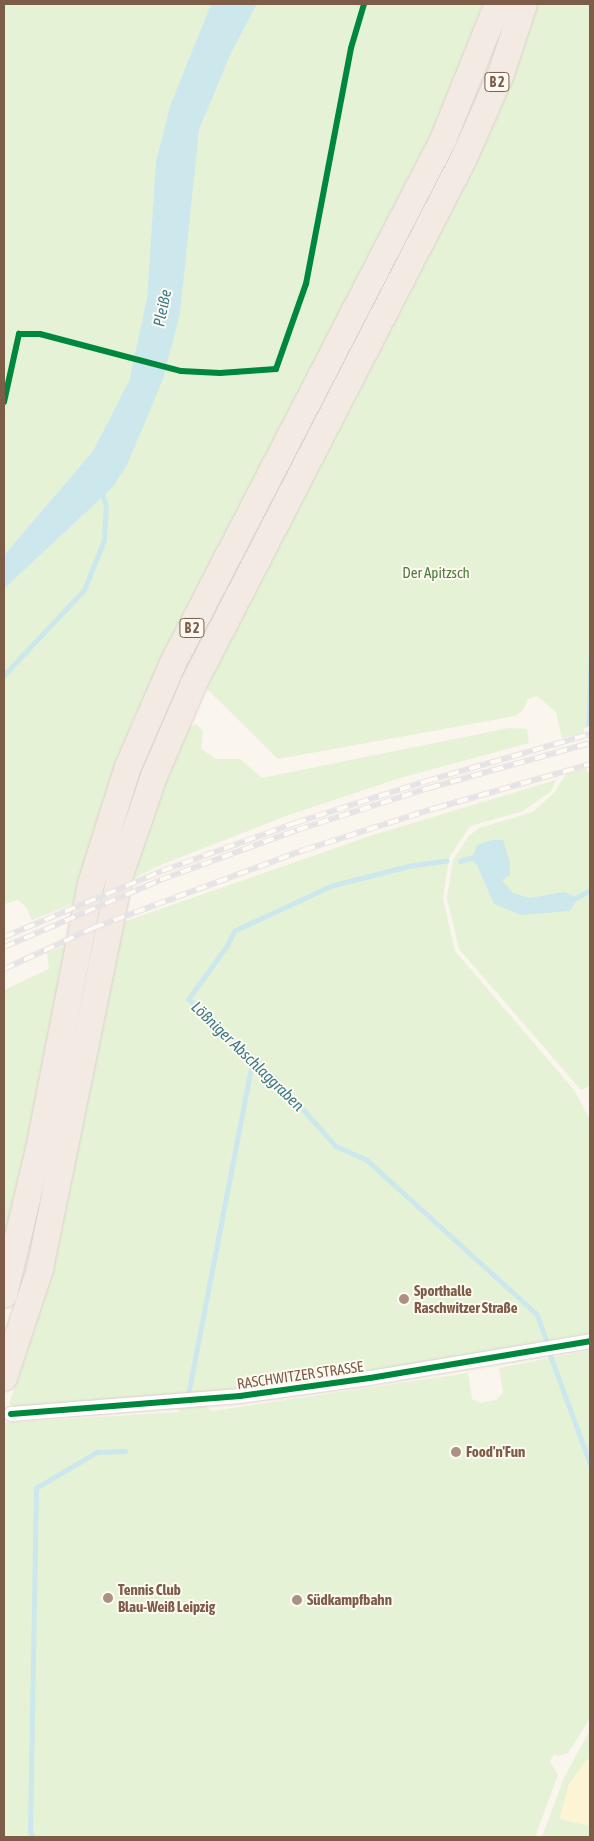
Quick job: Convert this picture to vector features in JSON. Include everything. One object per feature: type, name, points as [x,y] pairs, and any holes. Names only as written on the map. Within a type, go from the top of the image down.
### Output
[{"type":"highway","name":"B 2","points":[[4,1295],[39,1149],[91,884],[128,767],[174,663],[443,140],[498,4]]},
{"type":"highway","name":"B 2","points":[[4,1378],[40,1269],[120,875],[154,776],[194,683],[464,158],[501,74],[524,4]]},
{"type":"street","name":"RASCHWITZER STRASSE","points":[[10,1414],[240,1396],[590,1341]]},
{"type":"green space","points":[[4,4],[211,4],[170,106],[156,161],[147,298],[129,382],[93,451],[4,555]]},
{"type":"green space","points":[[257,4],[483,4],[446,102],[408,185],[132,721],[73,904],[32,920],[26,907],[18,900],[4,904],[4,589],[112,488],[193,170],[199,130],[231,53]]},
{"type":"green space","name":"Der Apitzsch","points":[[536,4],[590,4],[590,614],[586,732],[562,738],[556,712],[537,696],[528,699],[523,710],[515,716],[278,759],[206,688]]},
{"type":"green space","points":[[196,724],[203,731],[201,749],[216,759],[240,759],[262,778],[509,728],[527,729],[529,743],[400,778],[286,816],[163,864],[132,879],[148,825],[188,728]]},
{"type":"green space","points":[[590,767],[590,1086],[581,1090],[459,949],[447,898],[453,860],[469,836],[479,828],[533,812],[554,793],[566,774]]},
{"type":"green space","points":[[556,780],[551,791],[523,811],[470,826],[449,858],[443,898],[455,951],[574,1090],[590,1120],[590,1333],[351,1375],[239,1390],[20,1409],[9,1404],[32,1333],[123,922],[370,836]]},
{"type":"green space","points":[[66,945],[12,1233],[4,1259],[4,990],[49,969],[47,953]]},
{"type":"green space","name":"Südkampfbahn","points":[[590,1350],[590,1718],[568,1753],[558,1756],[554,1754],[550,1761],[558,1775],[535,1837],[4,1837],[4,1423],[179,1412],[180,1407],[204,1405],[212,1411],[468,1373],[472,1399],[481,1403],[496,1400],[503,1393],[499,1368]]},
{"type":"green space","points":[[590,1730],[590,1837],[542,1837],[564,1778]]},
{"type":"sand","points":[[587,1759],[590,1761],[590,1826],[559,1819],[569,1784]]},
{"type":"water","name":"Pleiße","points":[[211,4],[257,4],[231,53],[199,130],[180,313],[163,379],[127,465],[112,488],[4,589],[4,555],[93,451],[129,381],[147,298],[156,161],[170,106]]},
{"type":"water","points":[[590,614],[590,786],[586,732]]},
{"type":"water","points":[[492,840],[503,840],[510,862],[510,875],[502,880],[513,893],[530,898],[564,892],[578,898],[570,911],[521,915],[494,904],[473,856],[477,845]]},
{"type":"pier","points":[[590,726],[590,771],[587,772],[584,728]]},
{"type":"waterway","points":[[4,675],[84,590],[104,540],[106,507],[102,493]]},
{"type":"waterway","name":"Lößniger Abschlaggraben","points":[[460,861],[473,857],[477,861]]},
{"type":"waterway","name":"Lößniger Abschlaggraben","points":[[447,861],[411,866],[332,886],[235,931],[228,945],[189,999],[276,1079],[336,1146],[367,1160],[537,1314],[547,1342]]},
{"type":"waterway","name":"Lößniger Abschlaggraben","points":[[574,899],[590,890]]},
{"type":"waterway","points":[[188,1395],[253,1058]]},
{"type":"waterway","name":"Lößniger Abschlaggraben","points":[[550,1354],[590,1463]]},
{"type":"waterway","points":[[33,1837],[30,1832],[36,1488],[97,1452],[125,1451]]},
{"type":"railway","points":[[4,937],[162,871],[295,823],[427,781],[590,734]]},
{"type":"railway","points":[[4,947],[160,880],[297,830],[429,788],[590,743]]},
{"type":"railway","points":[[4,969],[93,928],[304,850],[436,808],[590,764]]},
{"type":"cycle path","points":[[4,402],[19,334],[40,334],[181,371],[220,373],[276,369],[306,284],[351,48],[364,4]]},
{"type":"cycle path","points":[[11,1414],[240,1396],[370,1378],[590,1341]]},
{"type":"place","name":"Sporthalle Raschwitzer Straße","points":[[404,1299]]},
{"type":"place","name":"Food'n'Fun","points":[[456,1452]]},
{"type":"place","name":"Tennis Club Blau-Weiß Leipzig","points":[[108,1598]]},
{"type":"place","name":"Südkampfbahn","points":[[297,1600]]}]
